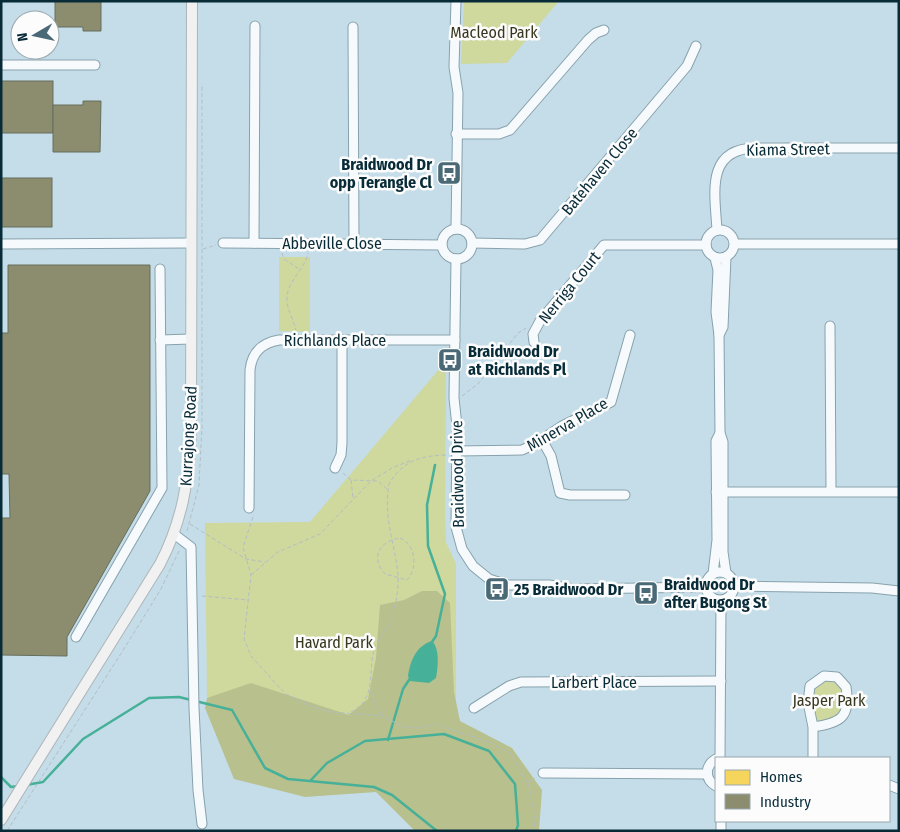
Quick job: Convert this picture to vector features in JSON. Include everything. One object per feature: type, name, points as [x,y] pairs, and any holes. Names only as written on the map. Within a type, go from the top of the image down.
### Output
[{"type":"main road","name":"Kurrajong Road","points":[[6,823],[54,747],[153,577],[174,534],[185,498],[189,465],[191,339],[192,1]]},
{"type":"street","points":[[456,1],[454,67],[457,89],[456,229]]},
{"type":"street","points":[[254,243],[255,26]]},
{"type":"street","points":[[353,27],[354,243]]},
{"type":"street","points":[[456,134],[499,134],[510,130],[588,40],[596,33],[604,30]]},
{"type":"street","name":"Batehaven Close","points":[[472,243],[525,244],[540,240],[687,66],[696,46]]},
{"type":"street","points":[[1,65],[95,65]]},
{"type":"street","name":"Kiama Street","points":[[717,230],[717,172],[722,160],[735,151],[755,148],[899,148]]},
{"type":"street","points":[[456,229],[468,234],[472,243],[469,252],[456,259],[444,253],[441,244],[447,232],[456,229]]},
{"type":"street","points":[[720,492],[726,573],[732,578],[735,586],[729,598],[721,601],[709,595],[706,587],[708,580],[713,574],[717,540],[723,442],[720,433],[719,335],[716,312],[718,270],[715,258],[707,251],[706,245],[708,235],[717,230],[727,231],[735,244]]},
{"type":"street","points":[[1,244],[190,242]]},
{"type":"street","name":"Abbeville Close","points":[[223,243],[441,244]]},
{"type":"street","points":[[735,244],[899,244]]},
{"type":"street","points":[[715,258],[726,257],[731,254],[735,244]]},
{"type":"street","name":"Nerriga Court","points":[[534,338],[540,321],[604,245],[706,245]]},
{"type":"street","points":[[719,335],[723,327],[726,257]]},
{"type":"street","name":"Braidwood Drive","points":[[456,259],[454,398],[457,415],[457,535],[469,560],[489,579],[508,585],[525,587],[549,585],[574,589],[706,587]]},
{"type":"street","points":[[76,637],[162,488],[160,269]]},
{"type":"street","points":[[830,326],[831,491]]},
{"type":"street","name":"Minerva Place","points":[[456,450],[518,451],[542,440],[562,426],[610,402],[630,335]]},
{"type":"street","points":[[160,340],[191,339]]},
{"type":"street","name":"Richlands Place","points":[[249,508],[251,364],[256,352],[264,345],[280,340],[455,340]]},
{"type":"street","points":[[334,468],[341,455],[342,443],[342,340]]},
{"type":"street","points":[[542,440],[551,456],[560,493],[570,495],[625,495]]},
{"type":"street","points":[[720,492],[899,492]]},
{"type":"street","points":[[174,534],[191,547],[194,708],[198,790],[202,824]]},
{"type":"street","points":[[713,574],[726,573]]},
{"type":"street","points":[[735,586],[872,588],[899,591]]},
{"type":"street","points":[[720,757],[721,601]]},
{"type":"street","points":[[813,727],[840,720],[846,712],[846,687],[837,677],[824,676],[810,686],[808,702],[813,727],[813,757]]},
{"type":"street","name":"Larbert Place","points":[[474,708],[509,686],[521,682],[721,682]]},
{"type":"street","points":[[715,760],[708,767],[707,774],[708,780],[715,785]]},
{"type":"street","points":[[543,773],[707,774]]},
{"type":"path","points":[[7,831],[6,823],[54,747],[161,589],[190,524],[199,485],[202,426],[202,79]]},
{"type":"path","points":[[202,249],[223,243]]},
{"type":"path","points":[[282,244],[283,257],[299,269]]},
{"type":"path","points":[[297,340],[295,326],[287,301],[290,286],[308,256],[308,244]]},
{"type":"path","points":[[454,398],[466,395],[474,389],[525,327],[534,338]]},
{"type":"path","points":[[251,575],[278,552],[320,534],[371,481],[392,468],[422,456],[446,455]]},
{"type":"path","points":[[414,459],[391,481],[388,491],[388,524],[398,576],[391,621],[374,652],[371,687],[376,706],[383,716],[395,724],[419,728],[436,724],[491,743],[511,754],[530,786],[535,818],[534,831]]},
{"type":"path","points":[[334,468],[351,480],[378,481],[388,491]]},
{"type":"path","points":[[351,480],[353,498]]},
{"type":"path","points":[[249,508],[254,518],[243,547],[251,575],[244,628],[246,647],[286,694],[315,708],[331,712],[383,716]]},
{"type":"path","points":[[190,524],[245,558],[266,562]]},
{"type":"path","points":[[403,539],[409,544],[414,560],[410,578],[398,576],[384,574],[377,562],[380,548],[391,541],[403,539]]},
{"type":"path","points":[[192,595],[248,600]]},
{"type":"path","points":[[350,713],[362,704],[371,687]]},
{"type":"green space","name":"Macleod Park","points":[[464,1],[559,1],[507,63],[461,64]]},
{"type":"green space","points":[[279,257],[310,257],[310,332],[279,331]]},
{"type":"green space","name":"Havard Park","points":[[446,361],[445,517],[446,542],[456,564],[456,725],[373,777],[250,732],[207,698],[205,523],[310,522]]},
{"type":"green space","name":"Jasper Park","points":[[828,677],[842,684],[845,703],[837,717],[817,723],[811,711],[813,688]]},
{"type":"shaded area","points":[[422,591],[437,591],[450,603],[454,692],[460,721],[512,748],[542,790],[539,831],[415,831],[376,792],[305,797],[234,779],[205,708],[207,698],[251,683],[349,715],[368,699],[376,658],[380,605],[404,600]]},
{"type":"shaded area","points":[[432,641],[435,644],[437,653],[436,678],[429,683],[410,681],[408,676],[412,660],[422,646]]},
{"type":"building: Homes","points":[[828,696],[831,699],[828,702],[825,699]]},
{"type":"building: Industry","points":[[55,1],[101,1],[101,31],[83,31],[83,27],[60,27],[60,10],[55,10]]},
{"type":"building: Industry","points":[[1,81],[53,81],[53,133],[1,133]]},
{"type":"building: Industry","points":[[83,101],[101,101],[100,152],[53,152],[53,105],[83,105]]},
{"type":"building: Industry","points":[[1,178],[52,178],[52,227],[1,227]]},
{"type":"building: Industry","points":[[8,265],[150,265],[150,491],[67,637],[67,656],[1,655],[1,518],[10,518],[9,474],[1,474],[1,333],[8,333]]},
{"type":"waterway","points":[[430,645],[436,636],[445,594],[428,546],[427,505],[435,465]]},
{"type":"waterway","points":[[388,740],[403,689],[411,677]]},
{"type":"waterway","points":[[26,785],[43,782],[83,739],[149,698],[179,697],[232,710],[265,768],[288,779],[374,787],[392,795],[437,831]]},
{"type":"waterway","points":[[311,780],[327,763],[365,741],[444,734],[489,751],[515,784],[518,825],[516,831]]},
{"type":"waterway","points":[[1,777],[11,787],[18,786]]},
{"type":"place","name":"Braidwood Dr opp Terangle Cl","points":[[449,173]]},
{"type":"place","name":"Braidwood Dr at Richlands Pl","points":[[450,360]]},
{"type":"place","name":"25 Braidwood Dr","points":[[497,589]]},
{"type":"place","name":"Braidwood Dr after Bugong St","points":[[646,593]]}]
